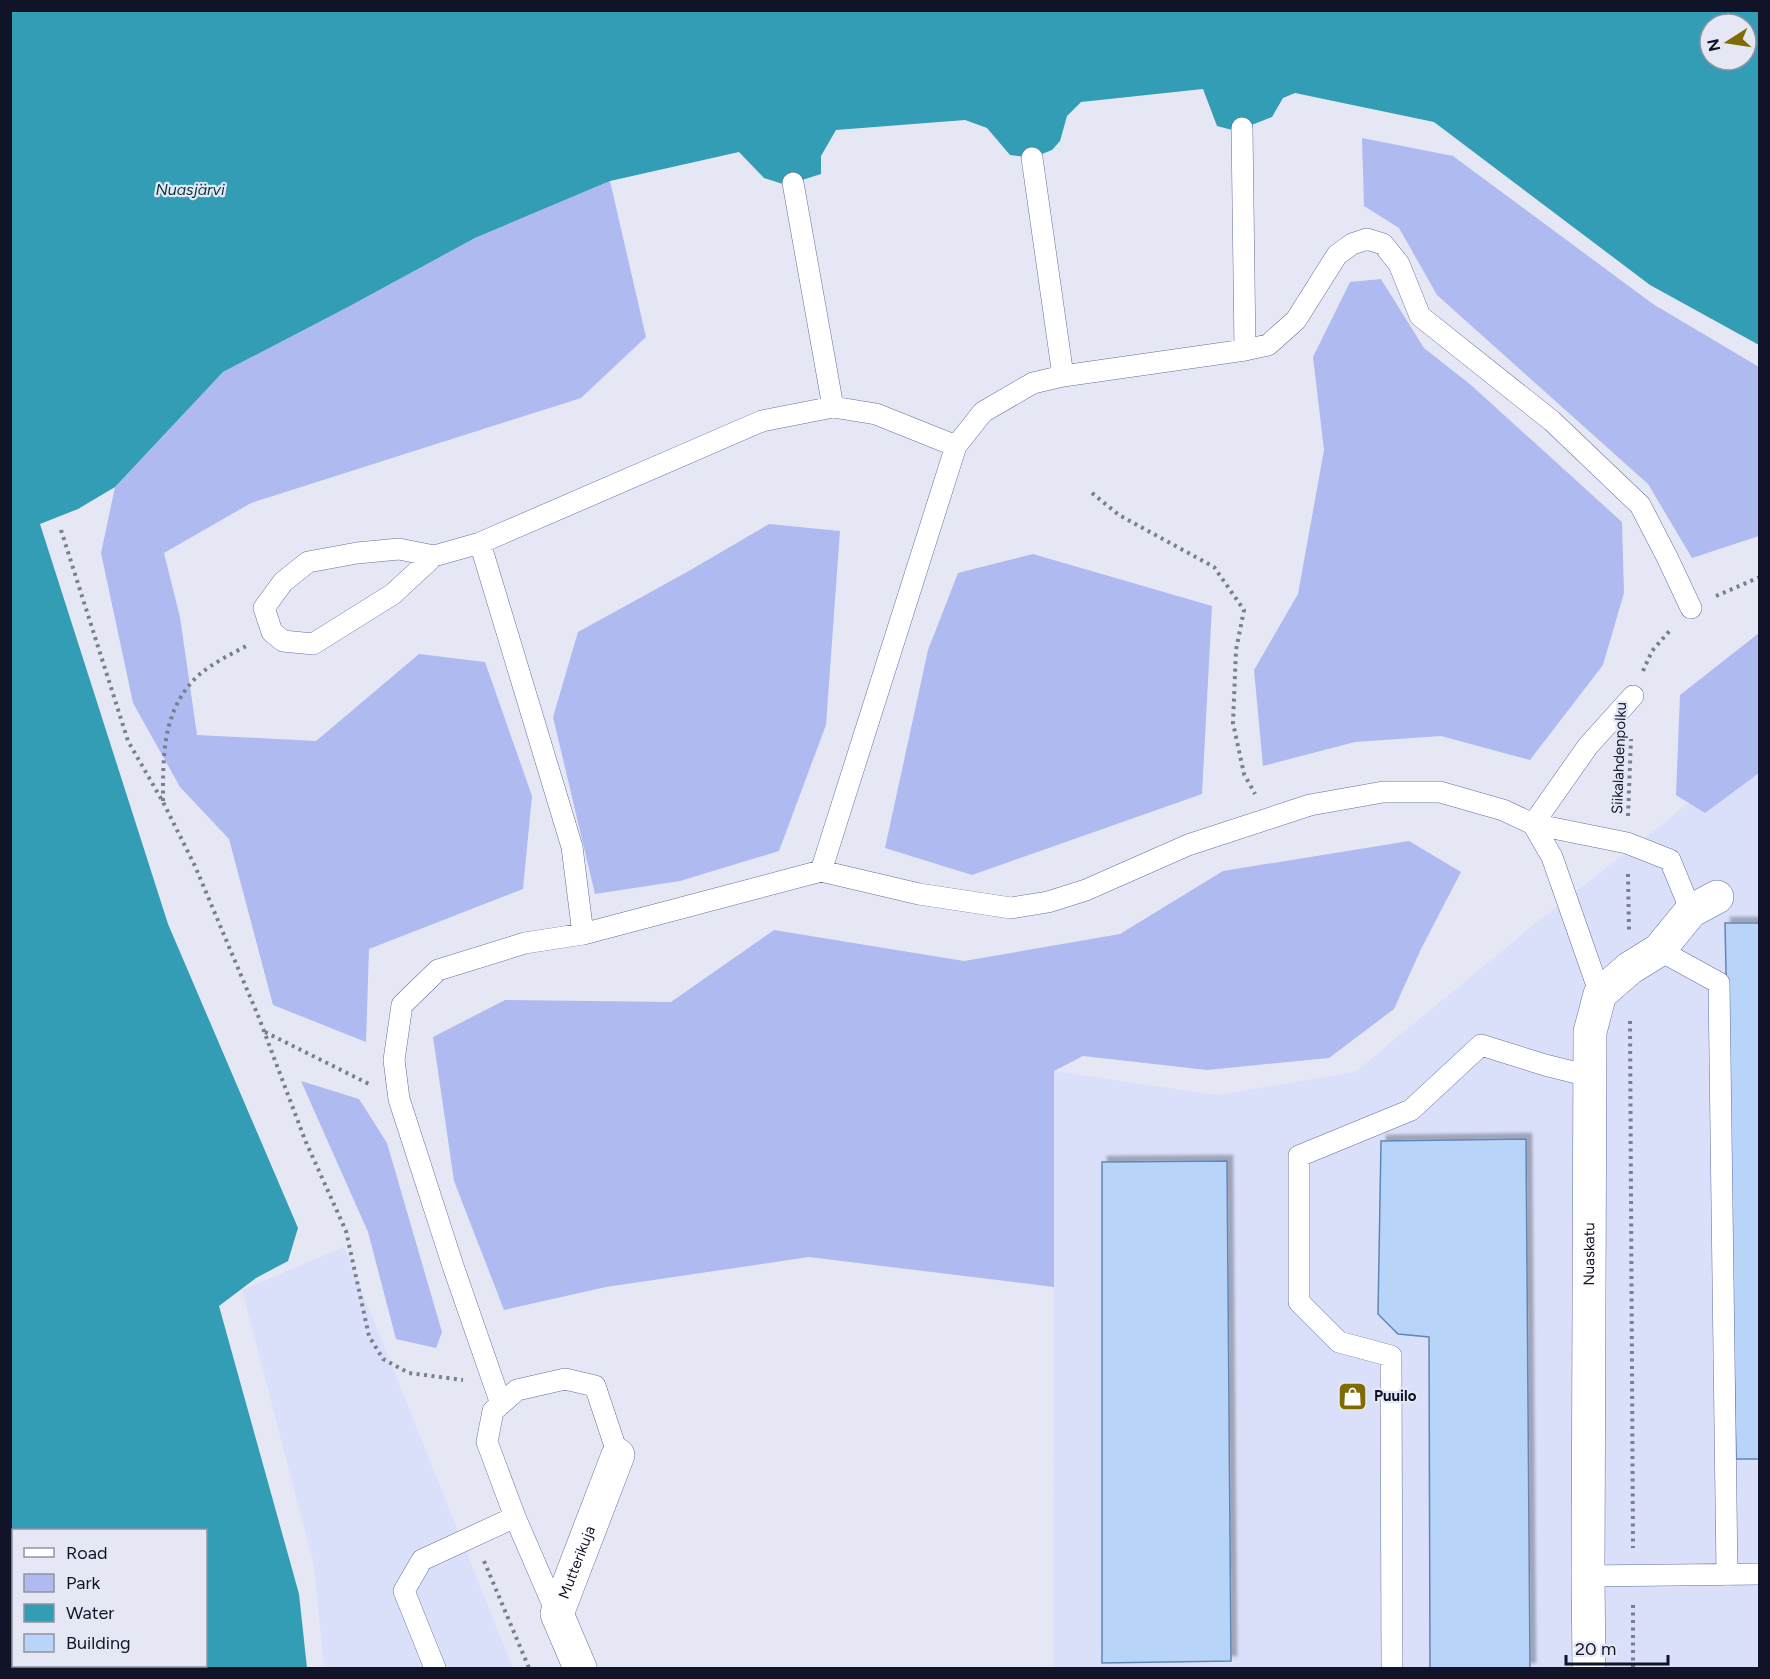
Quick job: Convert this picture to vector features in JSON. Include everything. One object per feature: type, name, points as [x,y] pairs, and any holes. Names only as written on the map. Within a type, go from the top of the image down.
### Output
[{"type":"street","points":[[1600,994],[1630,968],[1659,950],[1704,904]]},
{"type":"street","name":"Nuaskatu","points":[[1590,1668],[1588,1576],[1589,1076],[1590,1032],[1600,994]]},
{"type":"street","name":"Mutterikuja","points":[[580,1668],[557,1614],[618,1455]]},
{"type":"lane","points":[[1242,128],[1245,350]]},
{"type":"lane","points":[[1032,158],[1063,376]]},
{"type":"lane","points":[[793,183],[833,407]]},
{"type":"lane","points":[[820,871],[956,446],[983,412],[1033,383],[1063,376],[1269,345],[1296,320],[1337,255],[1352,244],[1367,239],[1383,244],[1399,264],[1420,316],[1552,421],[1640,505],[1690,608]]},
{"type":"lane","points":[[434,556],[399,549],[357,553],[308,562],[283,582],[264,608],[272,632],[283,641],[313,644],[393,594],[434,556],[480,543],[762,421],[833,407],[876,414],[956,446]]},
{"type":"lane","points":[[480,543],[572,847],[583,934]]},
{"type":"lane","points":[[1533,824],[1588,746],[1633,696]]},
{"type":"lane","points":[[501,1404],[399,1099],[394,1060],[402,1005],[438,970],[525,943],[583,934],[820,871],[919,894],[1011,908],[1048,902],[1086,890],[1188,845],[1310,805],[1383,792],[1440,792],[1503,810],[1533,824],[1627,843],[1670,860],[1704,904]]},
{"type":"lane","points":[[1533,824],[1552,857],[1600,994]]},
{"type":"lane","points":[[1659,950],[1719,983],[1727,1575]]},
{"type":"lane","points":[[1392,1668],[1391,1356],[1339,1342],[1299,1302],[1299,1156],[1411,1110],[1481,1045],[1589,1076]]},
{"type":"lane","points":[[557,1614],[515,1517],[487,1442],[493,1411],[517,1390],[565,1378],[595,1386],[618,1455]]},
{"type":"lane","points":[[435,1668],[404,1591],[422,1560],[515,1517]]},
{"type":"lane","points":[[1588,1576],[1760,1574]]},
{"type":"path","points":[[1092,493],[1119,515],[1214,567],[1244,610],[1236,650],[1233,723],[1244,774],[1268,819]]},
{"type":"path","points":[[61,530],[128,741],[163,802],[195,866],[265,1032],[305,1140],[346,1230],[369,1336],[383,1359],[409,1373],[494,1383]]},
{"type":"path","name":"Siikalahdenpolku","points":[[1633,1668],[1630,968],[1627,843],[1633,696],[1652,651],[1690,608],[1760,577]]},
{"type":"path","points":[[163,802],[165,736],[180,696],[201,673],[272,632]]},
{"type":"path","points":[[265,1032],[399,1099]]},
{"type":"path","points":[[473,1536],[529,1668]]},
{"type":"shaded area","points":[[1759,748],[1759,1668],[1053,1668],[1054,1071],[1217,1095],[1355,1072],[1537,922]]},
{"type":"shaded area","points":[[344,1247],[513,1668],[324,1668],[314,1566],[242,1290]]},
{"type":"green space","points":[[1362,138],[1453,156],[1653,304],[1759,367],[1759,536],[1692,558],[1648,484],[1437,295],[1399,228],[1364,206]]},
{"type":"green space","points":[[610,181],[646,337],[581,398],[251,503],[164,553],[180,617],[197,735],[316,741],[419,654],[485,662],[532,796],[523,889],[369,949],[366,1042],[273,1005],[229,839],[180,787],[133,703],[101,553],[115,487],[223,372],[475,238]]},
{"type":"green space","points":[[1381,279],[1424,348],[1471,385],[1622,522],[1624,593],[1603,665],[1530,760],[1441,736],[1355,742],[1263,766],[1254,670],[1298,594],[1324,450],[1313,357],[1350,282]]},
{"type":"green space","points":[[769,524],[840,531],[826,725],[779,851],[680,881],[595,894],[553,717],[578,632]]},
{"type":"green space","points":[[1033,554],[1212,606],[1202,794],[972,875],[885,848],[928,650],[958,573]]},
{"type":"green space","points":[[1759,633],[1759,773],[1705,813],[1676,795],[1680,695]]},
{"type":"green space","points":[[1409,841],[1461,872],[1421,949],[1394,1009],[1329,1058],[1207,1070],[1083,1056],[1054,1071],[1054,1287],[809,1257],[606,1287],[504,1310],[454,1181],[433,1037],[505,1000],[671,1002],[774,930],[964,961],[1120,934],[1223,871]]},
{"type":"green space","points":[[301,1081],[359,1099],[387,1143],[442,1332],[436,1348],[396,1339],[368,1232]]},
{"type":"water","name":"Nuasjärvi","points":[[11,11],[1759,11],[1759,345],[1650,285],[1434,122],[1295,93],[1283,98],[1272,117],[1236,131],[1217,126],[1203,89],[1081,102],[1067,116],[1060,141],[1052,150],[1032,158],[1010,155],[987,128],[965,120],[836,130],[821,156],[821,174],[786,185],[764,178],[739,152],[610,181],[475,238],[223,372],[115,487],[78,509],[40,524],[168,924],[298,1228],[288,1261],[256,1278],[219,1306],[299,1594],[307,1668],[11,1668]]},
{"type":"building","points":[[1725,923],[1760,923],[1760,1459],[1736,1459]]},
{"type":"building","points":[[1526,1139],[1530,1668],[1430,1668],[1429,1337],[1398,1334],[1378,1314],[1381,1141]]},
{"type":"building","points":[[1227,1161],[1231,1661],[1102,1663],[1102,1162]]},
{"type":"place","name":"Puuilo","points":[[1353,1396]]}]
